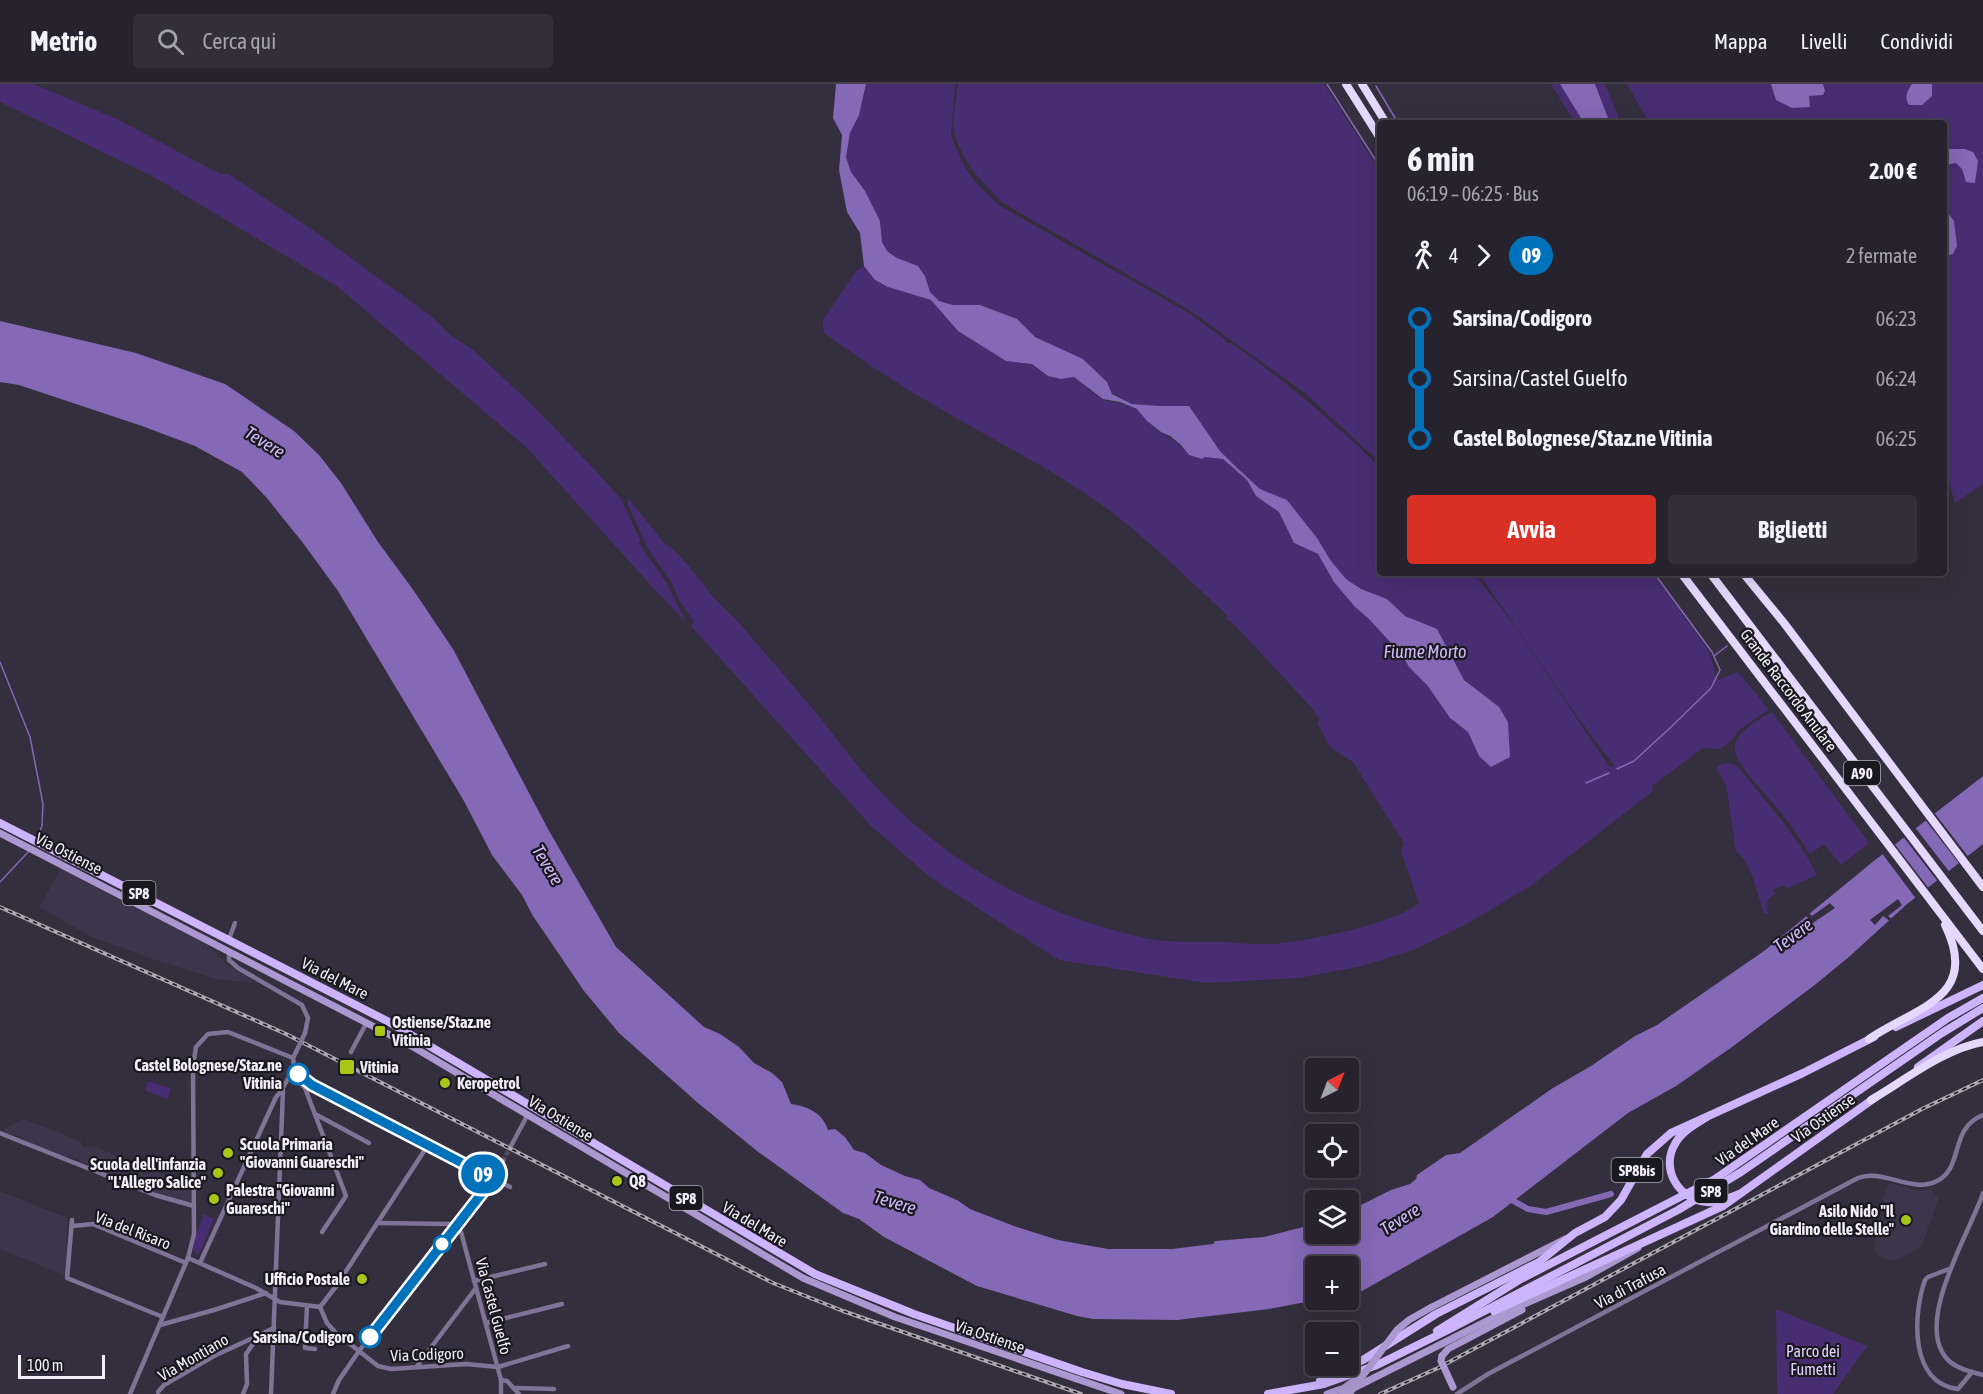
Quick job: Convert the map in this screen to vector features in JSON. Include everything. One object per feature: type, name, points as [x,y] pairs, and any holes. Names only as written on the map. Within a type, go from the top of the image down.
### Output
[{"type":"highway","points":[[1346,84],[1377,133]]},
{"type":"highway","points":[[1362,84],[1384,120]]},
{"type":"highway","name":"Grande Raccordo Anulare","points":[[1683,576],[1983,969]]},
{"type":"highway","name":"Grande Raccordo Anulare","points":[[1712,576],[1983,931]]},
{"type":"highway","points":[[1745,576],[1983,887]]},
{"type":"highway","points":[[1869,1039],[1938,997],[1952,981],[1956,961],[1948,930],[1932,902]]},
{"type":"highway","points":[[1871,1100],[1937,1060],[1965,1046],[1983,1042]]},
{"type":"main road","name":"Via del Mare","points":[[0,823],[377,1015],[815,1274],[914,1314],[1082,1372],[1130,1386],[1171,1394]]},
{"type":"main road","name":"Via Ostiense","points":[[0,833],[437,1060],[808,1281],[896,1317],[1121,1394]]},
{"type":"main road","name":"SP8bis","points":[[1327,1394],[1350,1384],[1368,1367],[1390,1337],[1409,1320],[1601,1219],[1616,1206],[1640,1164],[1656,1144],[1679,1128],[1803,1073],[1869,1039],[1983,986]]},
{"type":"main road","name":"Via del Mare","points":[[1421,1342],[1519,1280],[1720,1176],[1939,1024],[1983,998]]},
{"type":"main road","name":"Via del Mare","points":[[1268,1394],[1329,1383],[1358,1373],[1448,1330],[1714,1189],[1957,1023],[1983,1008]]},
{"type":"main road","name":"Via Ostiense","points":[[1448,1330],[1531,1296],[1723,1206],[1983,1021]]},
{"type":"main road","points":[[1707,1117],[1685,1132],[1674,1144],[1670,1160],[1673,1179],[1678,1188],[1687,1196],[1699,1201],[1718,1202],[1739,1194]]},
{"type":"main road","points":[[1342,1394],[1499,1316],[1586,1277],[1674,1229]]},
{"type":"main road","points":[[1296,1390],[1345,1370],[1427,1319],[1542,1260],[1575,1233]]},
{"type":"main road","points":[[1454,1392],[1441,1361],[1448,1349],[1546,1296]]},
{"type":"main road","points":[[1348,1394],[1368,1367]]},
{"type":"street","points":[[229,939],[235,923]]},
{"type":"street","points":[[229,951],[229,960],[238,968],[302,1005],[308,1018],[305,1033],[293,1058],[295,1073],[299,1079],[510,1187]]},
{"type":"street","points":[[351,1052],[353,1044],[367,1022]]},
{"type":"street","name":"Via del Risaro","points":[[130,1390],[187,1261],[194,1234],[193,1066],[199,1043],[208,1035],[228,1032],[293,1058]]},
{"type":"street","points":[[200,1263],[276,1097],[283,1090],[290,1074],[295,1073]]},
{"type":"street","points":[[289,1079],[294,1084],[299,1079]]},
{"type":"street","points":[[307,1085],[315,1114],[346,1196],[322,1232]]},
{"type":"street","points":[[272,1394],[283,1090]]},
{"type":"street","points":[[270,1094],[276,1097]]},
{"type":"street","points":[[315,1114],[369,1143]]},
{"type":"street","points":[[511,1146],[528,1114]]},
{"type":"street","name":"Via di Trafusa","points":[[1454,1392],[1816,1200],[1868,1175],[1922,1184],[1937,1181],[1950,1169],[1964,1129],[1983,1114]]},
{"type":"street","points":[[0,1133],[155,1195],[194,1206]]},
{"type":"street","points":[[507,1133],[516,1137]]},
{"type":"street","points":[[187,1261],[200,1263],[266,1293],[280,1302],[320,1307],[329,1297],[428,1146]]},
{"type":"street","points":[[333,1394],[339,1380],[359,1351],[493,1179],[503,1161]]},
{"type":"street","points":[[1983,1193],[1949,1269],[1938,1313],[1939,1342],[1943,1353],[1950,1362],[1983,1375]]},
{"type":"street","name":"Via del Risaro","points":[[72,1220],[67,1278],[163,1317]]},
{"type":"street","points":[[377,1223],[450,1224],[455,1227]]},
{"type":"street","name":"Via del Risaro","points":[[72,1226],[93,1224],[187,1261]]},
{"type":"street","name":"Via Castel Guelfo","points":[[455,1227],[460,1232],[486,1323],[501,1380],[501,1394]]},
{"type":"street","points":[[474,1281],[545,1264]]},
{"type":"street","points":[[1949,1269],[1928,1277],[1924,1284],[1917,1320],[1920,1352],[1931,1373],[1949,1386],[1958,1389],[1972,1372]]},
{"type":"street","points":[[417,1366],[476,1288]]},
{"type":"street","points":[[160,1325],[266,1293]]},
{"type":"street","points":[[486,1323],[562,1304]]},
{"type":"street","points":[[307,1305],[305,1348],[315,1349]]},
{"type":"street","name":"Via Codigoro","points":[[320,1307],[332,1329],[378,1366],[391,1370],[417,1366],[466,1364],[498,1367],[568,1346]]},
{"type":"street","name":"Via Montiano","points":[[158,1392],[164,1385],[184,1373],[274,1329]]},
{"type":"street","points":[[243,1394],[247,1384],[246,1354],[258,1336]]},
{"type":"street","points":[[501,1380],[507,1381],[516,1388],[519,1394]]},
{"type":"street","points":[[516,1388],[554,1389]]},
{"type":"shaded area","points":[[61,869],[207,945],[228,965],[256,983],[216,979],[152,959],[90,936],[39,907]]},
{"type":"shaded area","points":[[24,1119],[80,1141],[84,1147],[92,1146],[191,1185],[191,1202],[154,1193],[90,1167],[75,1158],[66,1157],[29,1143],[25,1138],[3,1132],[4,1129]]},
{"type":"shaded area","name":"Asilo Nido \"Il Giardino delle Stelle\"","points":[[1889,1183],[1919,1191],[1932,1189],[1939,1197],[1922,1246],[1904,1257],[1891,1261],[1880,1257],[1874,1248],[1876,1233],[1886,1206],[1883,1200]]},
{"type":"shaded area","points":[[0,1191],[67,1218],[66,1276],[0,1249]]},
{"type":"green space","points":[[0,84],[33,84],[117,119],[220,174],[228,174],[311,229],[432,317],[450,335],[473,350],[528,401],[621,499],[640,540],[639,544],[667,583],[685,621],[526,447],[338,287],[154,177],[0,102]]},
{"type":"green space","points":[[866,84],[955,84],[951,136],[964,166],[977,184],[1000,206],[1187,312],[1225,339],[1226,343],[1231,343],[1271,372],[1377,464],[1377,576],[1476,576],[1516,628],[1610,768],[1614,765],[1480,576],[1655,576],[1708,650],[1718,680],[1738,672],[1768,710],[1739,730],[1730,742],[1720,749],[1703,748],[1652,786],[1653,791],[1532,885],[1465,925],[1416,949],[1362,966],[1299,978],[1206,983],[1059,960],[931,878],[871,826],[691,626],[694,622],[679,600],[671,581],[648,549],[628,505],[628,498],[665,544],[670,546],[713,597],[739,623],[878,789],[936,842],[968,865],[1002,885],[1073,917],[1149,939],[1176,942],[1267,944],[1308,939],[1349,931],[1389,919],[1419,903],[1401,851],[1404,843],[1353,762],[1330,747],[1318,724],[1319,719],[1311,707],[1231,621],[1227,620],[1227,615],[1155,548],[1098,502],[914,393],[824,333],[823,320],[856,271],[864,266],[875,280],[888,287],[931,300],[958,331],[1006,361],[1032,364],[1048,376],[1061,379],[1074,377],[1105,400],[1136,409],[1149,423],[1180,445],[1189,455],[1223,459],[1247,480],[1256,496],[1279,512],[1294,543],[1318,554],[1334,582],[1355,607],[1368,618],[1427,685],[1450,718],[1468,732],[1479,756],[1510,757],[1508,722],[1499,707],[1464,680],[1437,630],[1405,616],[1387,599],[1361,589],[1346,580],[1287,500],[1260,489],[1236,467],[1220,451],[1189,406],[1132,404],[1112,393],[1107,382],[1083,359],[1035,337],[1017,319],[980,305],[953,305],[939,301],[930,292],[925,276],[918,266],[897,258],[887,251],[882,242],[880,221],[865,191],[851,172],[846,157],[850,133],[859,115]]},
{"type":"green space","points":[[958,84],[1324,84],[1377,166],[1377,460],[1305,393],[1189,310],[1003,203],[974,172],[963,155],[955,135],[954,110]]},
{"type":"green space","points":[[1551,84],[1560,84],[1582,120],[1573,120]]},
{"type":"green space","points":[[1595,84],[1605,84],[1620,120],[1609,120]]},
{"type":"green space","points":[[1627,84],[1983,84],[1983,484],[1955,503],[1947,477],[1947,120],[1647,120]]},
{"type":"green space","points":[[1772,712],[1869,843],[1841,865],[1824,844],[1810,854],[1787,820],[1748,774],[1737,757],[1736,744],[1742,732]]},
{"type":"green space","points":[[1729,763],[1738,767],[1780,818],[1816,873],[1786,889],[1783,885],[1773,890],[1775,894],[1767,902],[1768,914],[1764,914],[1747,864],[1736,851],[1726,785],[1716,768],[1721,764]]},
{"type":"green space","points":[[149,1081],[171,1089],[167,1099],[145,1090]]},
{"type":"green space","points":[[204,1214],[214,1219],[200,1252],[197,1254],[193,1250],[197,1230],[200,1231],[198,1230]]},
{"type":"green space","name":"Parco dei Fumetti","points":[[1776,1309],[1867,1346],[1833,1394],[1777,1394]]},
{"type":"water","name":"Fiume Morto","points":[[836,84],[866,84],[859,115],[850,133],[846,157],[851,172],[865,191],[880,221],[882,242],[887,251],[897,258],[918,266],[925,276],[930,292],[939,301],[953,305],[980,305],[1017,319],[1035,337],[1083,359],[1107,382],[1112,394],[1132,404],[1189,406],[1220,451],[1236,467],[1260,489],[1287,500],[1346,579],[1361,589],[1387,599],[1405,616],[1437,629],[1464,680],[1499,707],[1508,722],[1510,757],[1491,767],[1479,756],[1468,732],[1450,718],[1401,654],[1355,607],[1334,582],[1318,554],[1294,543],[1279,512],[1256,496],[1247,480],[1223,459],[1205,457],[1202,459],[1189,455],[1170,436],[1147,421],[1137,409],[1120,402],[1103,399],[1074,377],[1061,379],[1048,376],[1032,364],[1006,361],[958,331],[931,300],[888,287],[875,280],[864,266],[860,233],[847,212],[839,170],[842,135],[833,118]]},
{"type":"water","points":[[1560,84],[1595,84],[1609,120],[1582,120]]},
{"type":"water","points":[[1771,84],[1823,84],[1825,91],[1823,95],[1809,96],[1810,107],[1792,108],[1776,100]]},
{"type":"water","points":[[1912,84],[1932,84],[1932,96],[1922,105],[1909,105],[1907,94]]},
{"type":"water","points":[[1947,149],[1965,149],[1973,152],[1978,161],[1975,183],[1966,182],[1962,169],[1956,163],[1947,166]]},
{"type":"water","points":[[1947,212],[1954,221],[1957,246],[1953,254],[1947,255]]},
{"type":"water","name":"Tevere","points":[[0,321],[136,353],[225,384],[294,431],[319,455],[341,483],[378,542],[453,649],[548,829],[616,947],[704,1027],[720,1034],[739,1047],[754,1063],[772,1073],[782,1082],[791,1104],[814,1111],[826,1124],[828,1130],[835,1129],[845,1137],[854,1150],[865,1153],[881,1165],[905,1176],[920,1180],[929,1188],[957,1200],[970,1209],[1058,1240],[1108,1249],[1172,1249],[1213,1244],[1215,1241],[1264,1237],[1305,1227],[1305,1244],[1359,1244],[1359,1206],[1391,1190],[1410,1184],[1417,1175],[1446,1155],[1460,1153],[1553,1088],[1635,1036],[1657,1025],[1764,951],[1983,776],[1983,844],[1906,905],[1816,984],[1732,1047],[1676,1086],[1628,1113],[1493,1217],[1362,1291],[1359,1292],[1359,1256],[1305,1256],[1305,1302],[1177,1320],[1093,1319],[1077,1316],[977,1286],[884,1237],[859,1219],[843,1213],[757,1151],[698,1103],[619,1033],[584,991],[533,916],[522,895],[492,855],[464,801],[338,591],[266,497],[242,472],[195,446],[142,426],[19,385],[0,382]]},
{"type":"pier","points":[[1933,811],[1970,859],[1961,866],[1924,818]]},
{"type":"pier","points":[[1914,826],[1951,874],[1939,883],[1902,835]]},
{"type":"pier","points":[[1893,842],[1930,890],[1917,900],[1881,852]]},
{"type":"pier","points":[[1898,899],[1902,905],[1888,916],[1893,920],[1891,922],[1883,916],[1875,925],[1870,920]]},
{"type":"pier","points":[[1830,903],[1835,908],[1789,939],[1786,935],[1808,919],[1806,914],[1808,912],[1812,916]]},
{"type":"waterway","points":[[1327,84],[1377,162]]},
{"type":"waterway","points":[[1376,86],[1396,120]]},
{"type":"waterway","points":[[1617,769],[1634,761],[1670,728],[1711,688],[1720,670],[1712,652],[1656,576]]},
{"type":"waterway","points":[[1714,656],[1727,646]]},
{"type":"waterway","points":[[0,662],[30,737],[43,804],[42,826],[37,838]]},
{"type":"waterway","points":[[1586,783],[1609,773]]},
{"type":"waterway","points":[[0,882],[28,852]]},
{"type":"waterway","points":[[1508,1198],[1528,1209],[1546,1212],[1611,1194]]},
{"type":"tunnel","points":[[503,1161],[511,1146]]},
{"type":"railway","points":[[0,907],[286,1034],[773,1283],[843,1311],[1081,1394]]},
{"type":"railway","points":[[1380,1394],[1438,1368],[1922,1109],[1983,1080]]},
{"type":"bus line","name":"09","points":[[298,1074],[312,1085],[493,1179],[370,1337]]},
{"type":"place","name":"Ostiense/Staz.ne Vitinia","points":[[380,1031]]},
{"type":"place","name":"Vitinia","points":[[347,1067]]},
{"type":"place","name":"Castel Bolognese/Staz.ne Vitinia","points":[[298,1074]]},
{"type":"place","name":"Keropetrol","points":[[445,1083]]},
{"type":"place","name":"Scuola Primaria \"Giovanni Guareschi\"","points":[[228,1153]]},
{"type":"place","name":"Scuola dell'infanzia \"L'Allegro Salice\"","points":[[218,1173]]},
{"type":"place","name":"Q8","points":[[617,1181]]},
{"type":"place","name":"Palestra \"Giovanni Guareschi\"","points":[[214,1199]]},
{"type":"place","name":"Asilo Nido \"Il Giardino delle Stelle\"","points":[[1906,1220]]},
{"type":"place","name":"Ufficio Postale","points":[[362,1279]]},
{"type":"place","name":"Sarsina/Codigoro","points":[[370,1337]]}]
